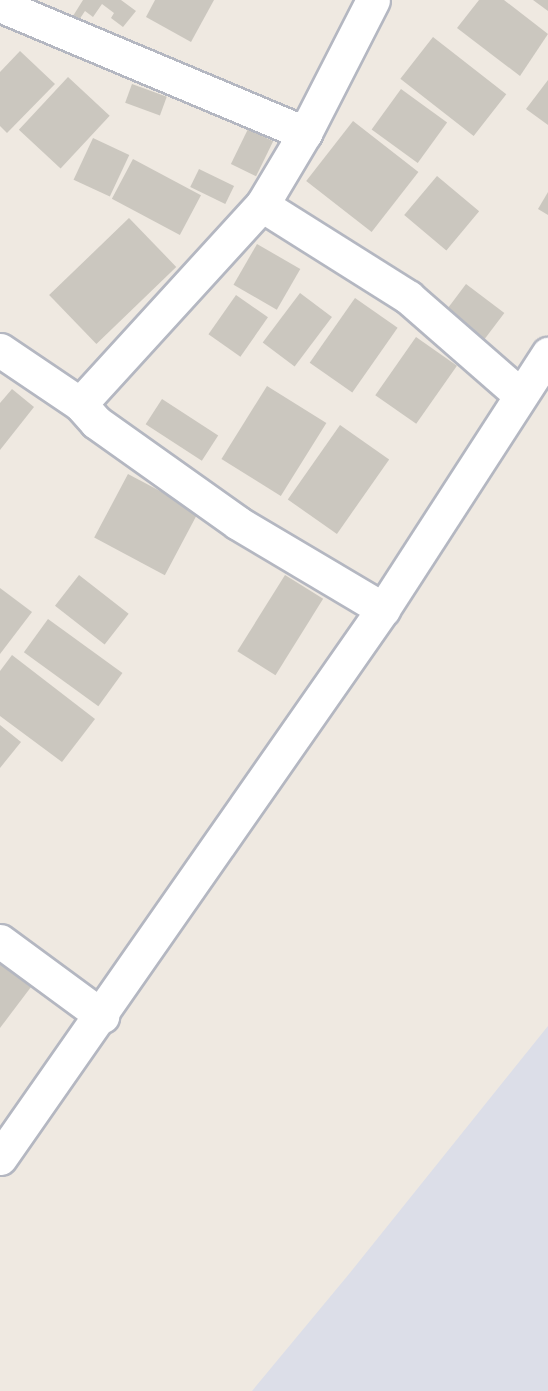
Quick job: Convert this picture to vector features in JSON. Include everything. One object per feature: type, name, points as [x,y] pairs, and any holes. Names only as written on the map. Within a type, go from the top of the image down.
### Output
[{"type":"street","points":[[80,404],[262,205],[305,133],[373,0]]},
{"type":"street","points":[[0,4],[305,133]]},
{"type":"street","points":[[262,205],[408,297],[519,394]]},
{"type":"street","points":[[0,350],[80,404],[96,422],[238,523],[383,609]]},
{"type":"street","points":[[0,1158],[102,1016],[383,609],[519,394],[548,354]]},
{"type":"street","points":[[0,941],[102,1016]]},
{"type":"shaded area","points":[[548,1026],[548,1391],[252,1391],[349,1274]]},
{"type":"building","points":[[83,0],[121,0],[136,11],[123,27],[111,18],[114,13],[102,4],[93,17],[85,11],[79,20],[73,16]]},
{"type":"building","points":[[155,0],[214,0],[191,42],[146,17]]},
{"type":"building","points":[[479,0],[504,0],[548,34],[520,76],[457,28]]},
{"type":"building","points":[[533,0],[548,0],[548,11]]},
{"type":"building","points":[[433,37],[506,94],[474,136],[400,79]]},
{"type":"building","points":[[20,51],[55,84],[7,133],[0,126],[0,72]]},
{"type":"building","points":[[68,77],[110,116],[61,169],[19,130]]},
{"type":"building","points":[[548,80],[548,125],[526,109]]},
{"type":"building","points":[[132,84],[167,97],[160,115],[125,103]]},
{"type":"building","points":[[401,89],[447,123],[418,163],[372,129]]},
{"type":"building","points":[[353,121],[418,172],[372,232],[306,181]]},
{"type":"building","points":[[248,129],[273,141],[256,176],[231,164]]},
{"type":"building","points":[[93,138],[129,155],[110,197],[74,180]]},
{"type":"building","points":[[133,159],[201,195],[180,235],[112,199]]},
{"type":"building","points":[[199,169],[234,186],[225,204],[190,187]]},
{"type":"building","points":[[437,176],[479,211],[446,250],[404,215]]},
{"type":"building","points":[[548,192],[548,215],[538,209]]},
{"type":"building","points":[[129,218],[176,267],[96,344],[49,295]]},
{"type":"building","points":[[257,244],[300,269],[277,310],[234,285]]},
{"type":"building","points":[[466,284],[504,313],[481,344],[443,315]]},
{"type":"building","points":[[300,293],[332,317],[295,367],[263,343]]},
{"type":"building","points":[[236,295],[268,317],[240,357],[208,334]]},
{"type":"building","points":[[355,298],[398,328],[352,393],[310,363]]},
{"type":"building","points":[[416,337],[457,366],[416,424],[375,395]]},
{"type":"building","points":[[267,386],[326,423],[281,496],[221,459]]},
{"type":"building","points":[[12,389],[34,407],[0,450],[0,403]]},
{"type":"building","points":[[162,399],[218,435],[202,461],[146,424]]},
{"type":"building","points":[[340,425],[389,459],[337,534],[288,500]]},
{"type":"building","points":[[128,474],[199,512],[165,575],[94,538]]},
{"type":"building","points":[[79,575],[129,614],[105,645],[55,606]]},
{"type":"building","points":[[285,575],[323,599],[275,675],[237,651]]},
{"type":"building","points":[[0,588],[32,612],[0,654]]},
{"type":"building","points":[[48,619],[122,673],[98,706],[24,652]]},
{"type":"building","points":[[12,655],[95,719],[62,762],[0,716],[0,671]]},
{"type":"building","points":[[0,725],[21,742],[0,768]]},
{"type":"building","points":[[0,964],[31,987],[0,1028]]}]
